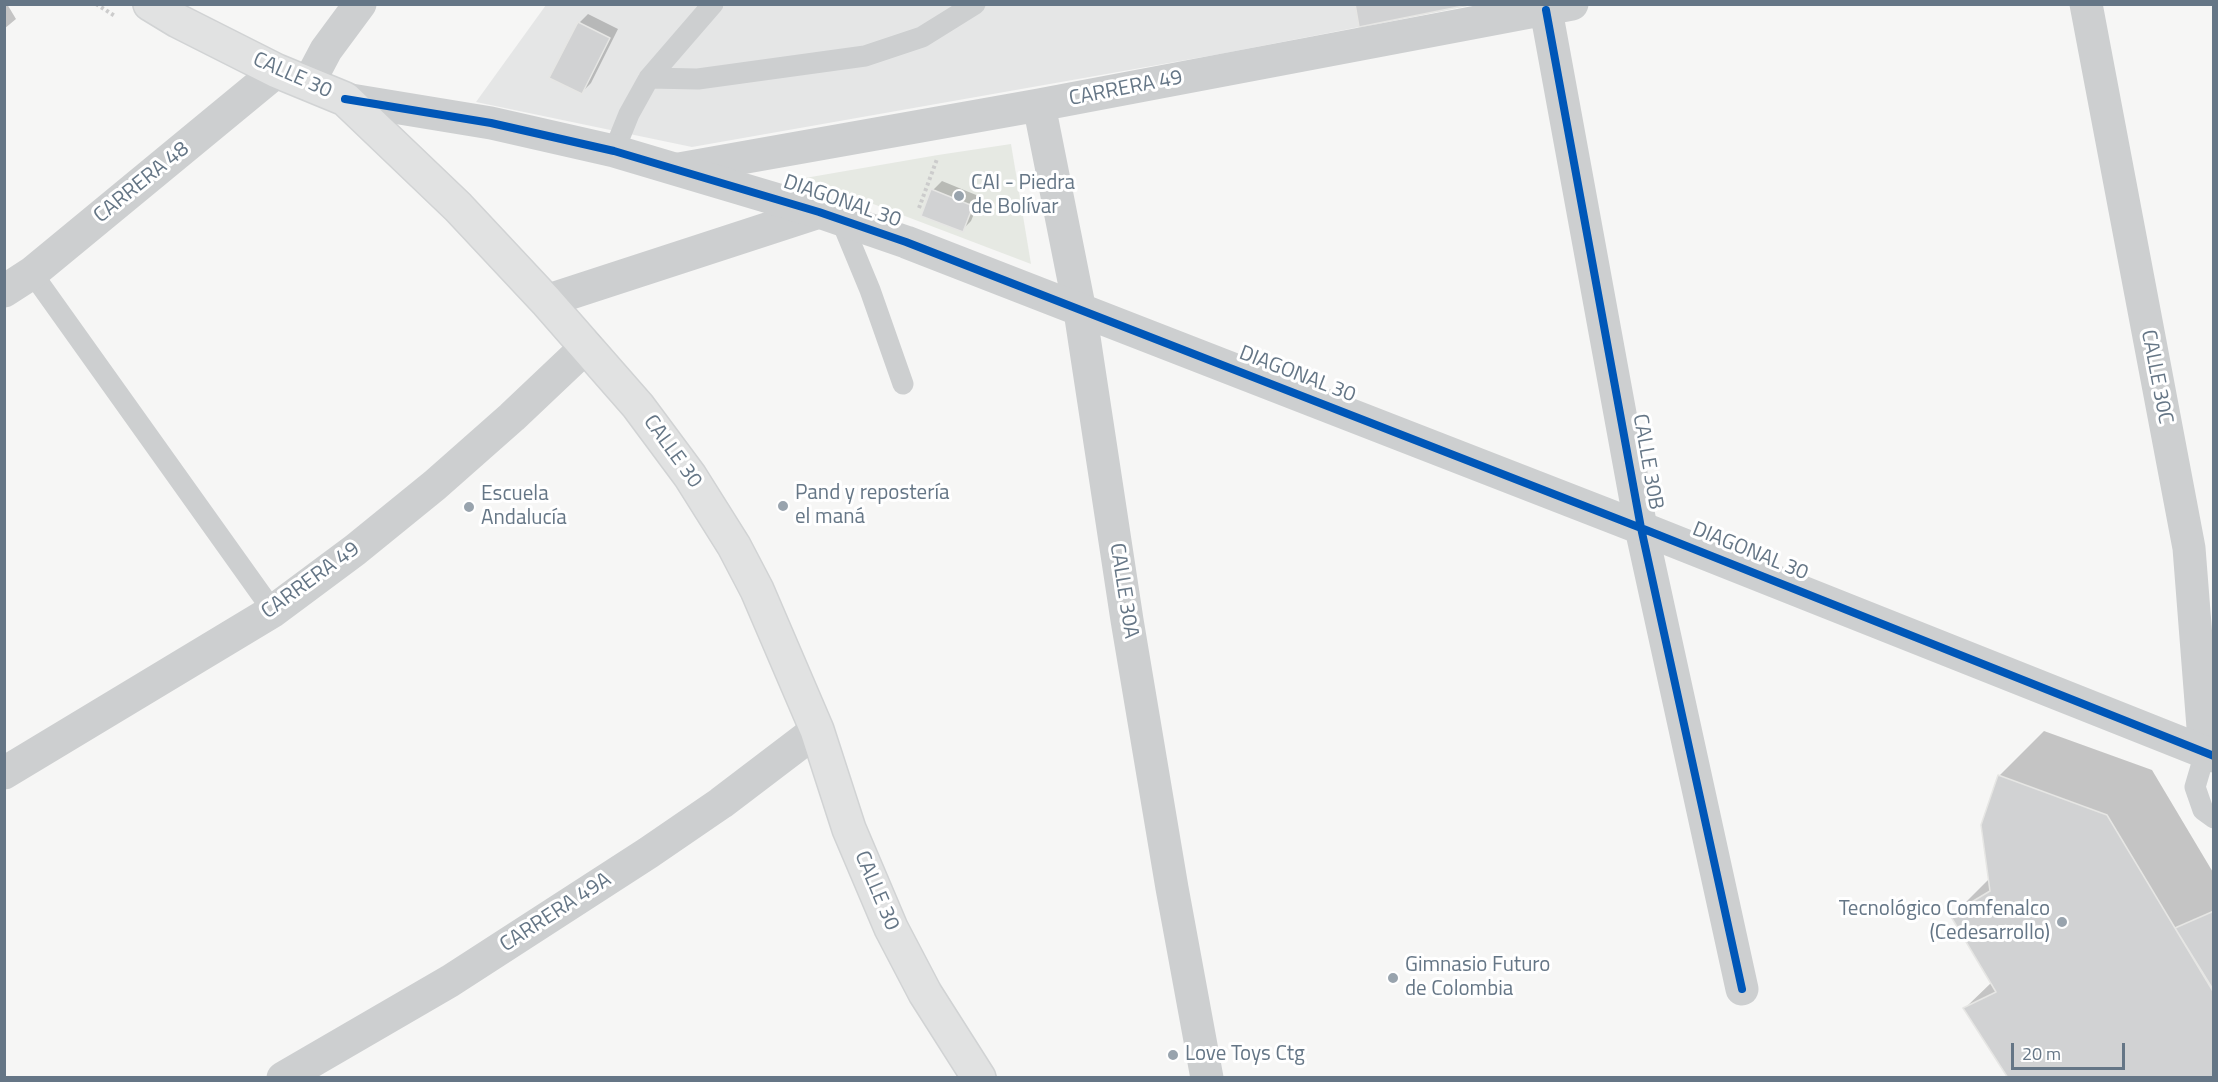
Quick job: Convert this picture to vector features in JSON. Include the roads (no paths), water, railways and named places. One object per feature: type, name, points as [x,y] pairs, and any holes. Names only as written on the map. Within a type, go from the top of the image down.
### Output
[{"type":"main road","name":"CALLE 30","points":[[137,13],[178,21],[277,71],[345,99],[458,207],[546,301],[638,406],[690,476],[734,546],[757,590],[818,730],[849,829],[891,928],[925,993],[977,1077]]},
{"type":"street","points":[[308,84],[326,50],[360,4]]},
{"type":"street","name":"CALLE 30C","points":[[2086,4],[2201,545],[2209,755]]},
{"type":"street","name":"CARRERA 49","points":[[679,169],[1039,105],[1554,6]]},
{"type":"street","name":"CALLE 30B","points":[[1554,6],[1641,528],[1742,989]]},
{"type":"street","name":"CARRERA 48","points":[[4,291],[32,273],[277,71]]},
{"type":"street","name":"DIAGONAL 30","points":[[345,99],[491,123],[614,151],[830,216],[906,242],[1641,528],[2209,755]]},
{"type":"street","name":"CALLE 30A","points":[[1039,105],[1080,311],[1139,690],[1207,1077]]},
{"type":"street","points":[[546,301],[830,216]]},
{"type":"street","name":"CARRERA 49","points":[[4,773],[273,611],[355,550],[435,485],[512,417],[586,346]]},
{"type":"street","name":"CARRERA 49A","points":[[283,1077],[450,981],[638,860],[721,803],[818,730]]},
{"type":"lane","points":[[614,151],[629,114],[649,78],[713,4]]},
{"type":"lane","points":[[649,78],[698,79],[865,56],[922,37],[975,4]]},
{"type":"lane","points":[[830,216],[870,290],[903,384]]},
{"type":"lane","points":[[32,273],[273,611]]},
{"type":"lane","points":[[2209,755],[2195,787],[2203,810],[2214,818]]},
{"type":"place","name":"CAI - Piedra de Bolívar","points":[[959,196]]},
{"type":"place","name":"Pand y repostería el maná","points":[[783,506]]},
{"type":"place","name":"Escuela Andalucía","points":[[469,507]]},
{"type":"place","name":"Tecnológico Comfenalco (Cedesarrollo)","points":[[2062,922]]},
{"type":"place","name":"Gimnasio Futuro de Colombia","points":[[1393,978]]},
{"type":"place","name":"Love Toys Ctg","points":[[1173,1055]]}]
